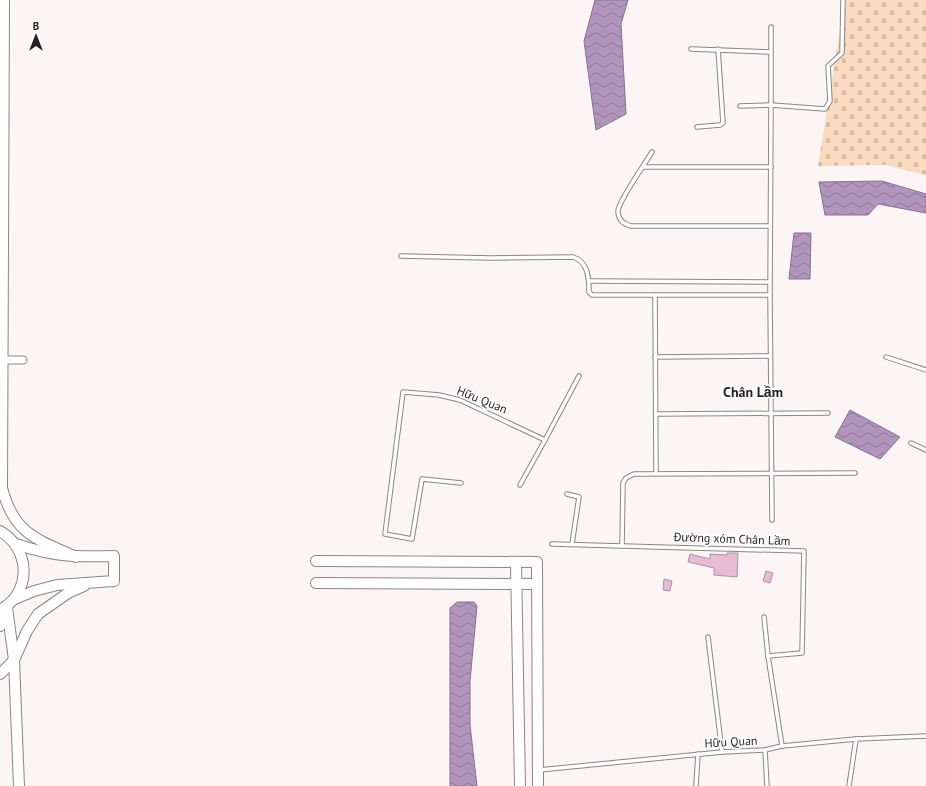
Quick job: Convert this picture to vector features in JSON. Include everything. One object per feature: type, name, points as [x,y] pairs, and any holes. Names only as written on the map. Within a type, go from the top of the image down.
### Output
[{"type":"main road","points":[[4,0],[1,488],[7,507],[22,529],[40,541],[76,556]]},
{"type":"main road","points":[[0,522],[4,534],[16,544],[39,552],[76,556],[114,556],[114,581],[57,585],[15,598]]},
{"type":"main road","points":[[0,626],[3,609],[15,598],[21,589],[24,577],[24,566],[21,554],[16,544]]},
{"type":"main road","points":[[316,562],[537,562],[538,786]]},
{"type":"main road","points":[[516,563],[520,786]]},
{"type":"main road","points":[[0,674],[14,660],[27,631],[38,614],[68,593],[92,583]]},
{"type":"main road","points":[[316,583],[537,584]]},
{"type":"main road","points":[[3,609],[14,660],[19,786]]},
{"type":"street","points":[[1,360],[23,360]]},
{"type":"lane","points":[[740,106],[771,105],[821,110],[828,106],[830,100],[828,66],[842,53],[843,0]]},
{"type":"lane","points":[[771,27],[770,356],[772,520]]},
{"type":"lane","points":[[692,48],[770,52]]},
{"type":"lane","points":[[697,127],[720,125],[723,123],[718,49]]},
{"type":"lane","points":[[652,152],[619,207],[619,219],[624,224],[630,226],[770,226]]},
{"type":"lane","points":[[643,167],[771,167]]},
{"type":"lane","points":[[401,256],[490,258],[573,257],[580,259],[585,264],[589,281],[589,292],[592,295],[770,295]]},
{"type":"lane","points":[[589,281],[770,282]]},
{"type":"lane","points":[[655,295],[656,472]]},
{"type":"lane","points":[[655,357],[770,356]]},
{"type":"lane","points":[[886,357],[926,370]]},
{"type":"lane","points":[[520,485],[579,376]]},
{"type":"lane","name":"Hữu Quan","points":[[460,483],[422,479],[412,539],[385,534],[404,392],[439,395],[460,400],[545,440]]},
{"type":"lane","points":[[656,414],[828,413]]},
{"type":"lane","points":[[911,443],[926,450]]},
{"type":"lane","points":[[622,546],[624,483],[626,478],[634,474],[656,472],[855,473]]},
{"type":"lane","points":[[567,494],[579,497],[572,544]]},
{"type":"lane","name":"Đường xóm Chân Lầm","points":[[552,544],[804,550],[802,653],[768,656]]},
{"type":"lane","points":[[764,617],[768,656],[782,746]]},
{"type":"lane","points":[[708,637],[722,752]]},
{"type":"lane","name":"Hữu Quan","points":[[538,770],[698,754],[765,750],[782,746],[856,739],[926,736]]},
{"type":"lane","points":[[849,786],[856,739]]},
{"type":"lane","points":[[765,750],[767,786]]},
{"type":"lane","points":[[696,786],[698,754]]},
{"type":"green space","points":[[845,0],[926,0],[926,175],[885,165],[818,166]]},
{"type":"water","points":[[595,0],[628,0],[621,24],[626,114],[596,130],[584,41]]},
{"type":"water","points":[[882,181],[926,194],[926,213],[878,204],[868,215],[825,215],[819,182]]},
{"type":"water","points":[[794,233],[811,233],[810,279],[789,279]]},
{"type":"water","points":[[850,410],[900,437],[880,459],[835,437]]},
{"type":"water","points":[[457,602],[474,602],[477,606],[470,681],[470,725],[477,786],[450,786],[450,608]]},
{"type":"building","points":[[727,553],[738,553],[737,577],[714,575],[714,568],[688,562],[690,554],[710,559],[710,554],[727,555]]},
{"type":"building","points":[[766,571],[773,573],[770,583],[763,581]]},
{"type":"building","points":[[664,579],[672,581],[670,591],[663,590]]},
{"type":"district","name":"Chân Lầm","points":[[753,392]]}]
